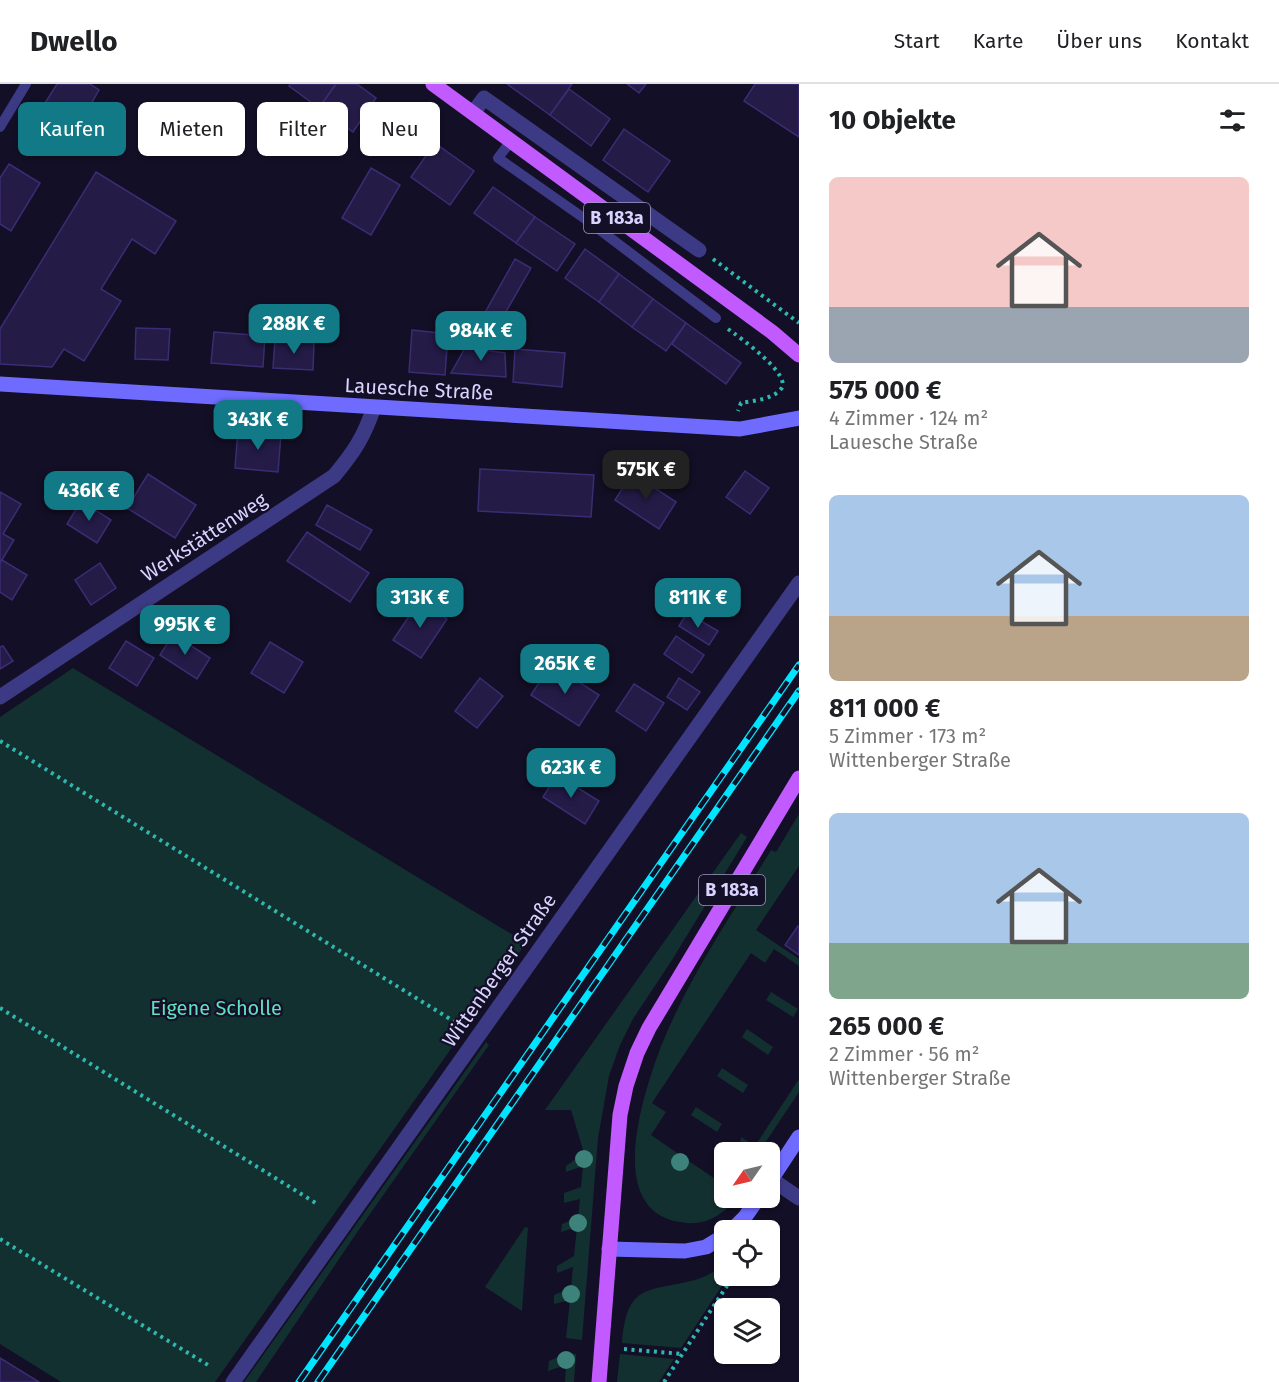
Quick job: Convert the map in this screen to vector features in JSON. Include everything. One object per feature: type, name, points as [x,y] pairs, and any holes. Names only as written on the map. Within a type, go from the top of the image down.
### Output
[{"type":"main road","name":"B 183a","points":[[433,84],[772,332],[799,355]]},
{"type":"main road","name":"B 183a","points":[[598,1382],[620,1115],[626,1086],[637,1053],[665,1001],[799,778]]},
{"type":"street","points":[[473,113],[484,98],[699,250]]},
{"type":"street","name":"Lauesche Straße","points":[[0,384],[740,429],[799,418]]},
{"type":"street","name":"Werkstättenweg","points":[[0,697],[334,476],[351,457],[365,434],[374,407]]},
{"type":"street","name":"Wittenberger Straße","points":[[233,1382],[799,583]]},
{"type":"street","points":[[780,1165],[799,1137]]},
{"type":"street","points":[[780,1186],[799,1198]]},
{"type":"street","points":[[742,1220],[751,1208]]},
{"type":"street","points":[[609,1249],[685,1251],[706,1247],[714,1242]]},
{"type":"lane","points":[[0,127],[26,84]]},
{"type":"lane","points":[[511,141],[498,158],[588,221],[716,318]]},
{"type":"path","points":[[699,250],[799,323]]},
{"type":"path","points":[[716,318],[764,358],[780,374],[783,383],[782,389],[771,396],[741,403],[736,413],[740,429]]},
{"type":"path","points":[[0,741],[455,1023]]},
{"type":"path","points":[[0,1008],[319,1205]]},
{"type":"path","points":[[0,1239],[208,1365]]},
{"type":"path","points":[[664,1382],[727,1286]]},
{"type":"path","points":[[624,1349],[682,1354]]},
{"type":"green space","name":"Eigene Scholle","points":[[73,668],[526,943],[215,1382],[61,1382],[0,1344],[0,717]]},
{"type":"green space","points":[[799,814],[799,866],[756,930],[799,959],[799,966],[774,949],[765,963],[751,953],[652,1103],[666,1112],[651,1135],[714,1178],[714,1208],[727,1208],[715,1217],[702,1222],[687,1223],[664,1217],[648,1205],[639,1188],[635,1167],[639,1120],[650,1078],[673,1018],[703,961],[771,850],[776,852]]},
{"type":"green space","points":[[741,833],[747,837],[633,1019],[620,1045],[609,1076],[598,1138],[582,1340],[566,1338],[570,1300],[554,1304],[554,1295],[571,1288],[573,1267],[557,1273],[557,1266],[574,1256],[577,1227],[561,1232],[562,1224],[578,1218],[580,1199],[564,1203],[564,1193],[581,1187],[583,1166],[566,1172],[566,1166],[584,1153],[571,1110],[545,1110]]},
{"type":"green space","points":[[771,992],[798,1009],[793,1017],[766,1000]]},
{"type":"green space","points":[[747,1029],[773,1047],[768,1055],[742,1037]]},
{"type":"green space","points":[[486,1042],[489,1045],[358,1231],[256,1382],[244,1382]]},
{"type":"green space","points":[[722,1068],[748,1085],[743,1093],[717,1076]]},
{"type":"green space","points":[[799,1079],[799,1092],[766,1142],[758,1142]]},
{"type":"green space","points":[[696,1107],[722,1124],[717,1132],[691,1115]]},
{"type":"green space","points":[[525,1227],[528,1228],[522,1311],[485,1287]]},
{"type":"green space","points":[[714,1271],[714,1286],[722,1286],[681,1348],[622,1343],[629,1310],[642,1294],[652,1289],[699,1279]]},
{"type":"green space","points":[[565,1354],[576,1354],[574,1382],[565,1382],[566,1365],[548,1371],[549,1361]]},
{"type":"green space","points":[[620,1354],[674,1359],[659,1382],[617,1382]]},
{"type":"building","points":[[57,84],[90,84],[99,90],[92,102],[46,102]]},
{"type":"building","points":[[290,84],[336,84],[323,102],[311,102],[289,86]]},
{"type":"building","points":[[336,84],[357,84],[376,98],[373,102],[360,102],[360,122],[353,132],[348,128],[348,102],[323,102]]},
{"type":"building","points":[[507,84],[572,84],[550,115]]},
{"type":"building","points":[[627,84],[646,84],[639,93]]},
{"type":"building","points":[[755,84],[799,84],[799,137],[744,101]]},
{"type":"building","points":[[569,89],[610,119],[591,146],[550,115]]},
{"type":"building","points":[[624,129],[670,161],[648,192],[603,160]]},
{"type":"building","points":[[440,147],[474,171],[450,205],[411,177],[426,156],[440,156]]},
{"type":"building","points":[[9,164],[40,183],[11,231],[0,224],[0,178]]},
{"type":"building","points":[[371,168],[400,185],[371,235],[342,218]]},
{"type":"building","points":[[96,172],[176,221],[155,254],[132,239],[101,289],[121,301],[84,361],[64,349],[52,367],[0,364],[0,329]]},
{"type":"building","points":[[493,187],[535,217],[516,243],[474,213]]},
{"type":"building","points":[[535,217],[575,244],[557,271],[516,243]]},
{"type":"building","points":[[585,249],[619,274],[599,302],[565,278]]},
{"type":"building","points":[[515,259],[531,268],[484,350],[469,341]]},
{"type":"building","points":[[619,274],[653,299],[632,327],[599,302]]},
{"type":"building","points":[[653,299],[686,323],[666,351],[632,327]]},
{"type":"building","points":[[686,323],[741,363],[726,384],[672,344]]},
{"type":"building","points":[[136,328],[170,329],[168,360],[135,359]]},
{"type":"building","points":[[412,330],[448,334],[445,375],[409,372]]},
{"type":"building","points":[[214,332],[265,336],[263,367],[211,363]]},
{"type":"building","points":[[275,340],[314,342],[313,370],[273,368]]},
{"type":"building","points":[[469,341],[484,350],[505,353],[506,377],[451,373]]},
{"type":"building","points":[[515,349],[565,353],[562,387],[513,382]]},
{"type":"building","points":[[238,430],[281,434],[278,472],[235,468]]},
{"type":"building","points":[[480,469],[594,475],[591,517],[478,511]]},
{"type":"building","points":[[745,471],[769,488],[750,514],[726,497]]},
{"type":"building","points":[[632,473],[676,502],[659,529],[615,500]]},
{"type":"building","points":[[148,474],[196,505],[175,538],[127,508]]},
{"type":"building","points":[[0,492],[21,504],[3,534],[14,540],[0,563]]},
{"type":"building","points":[[81,501],[111,520],[97,543],[67,524]]},
{"type":"building","points":[[327,505],[372,530],[360,550],[316,525]]},
{"type":"building","points":[[307,532],[369,573],[350,602],[287,561]]},
{"type":"building","points":[[2,560],[27,575],[12,600],[0,592],[0,563]]},
{"type":"building","points":[[100,563],[116,588],[91,605],[75,580]]},
{"type":"building","points":[[420,600],[447,619],[421,658],[393,640]]},
{"type":"building","points":[[687,613],[718,631],[709,645],[679,626]]},
{"type":"building","points":[[173,634],[210,658],[197,679],[160,655]]},
{"type":"building","points":[[676,636],[704,655],[692,673],[664,654]]},
{"type":"building","points":[[126,641],[154,658],[137,686],[109,668]]},
{"type":"building","points":[[270,642],[303,662],[284,693],[251,673]]},
{"type":"building","points":[[3,646],[13,661],[0,669],[0,647]]},
{"type":"building","points":[[551,664],[599,695],[579,726],[531,695]]},
{"type":"building","points":[[480,678],[503,696],[477,728],[455,711]]},
{"type":"building","points":[[679,678],[700,692],[687,710],[667,697]]},
{"type":"building","points":[[634,684],[664,703],[646,731],[616,711]]},
{"type":"building","points":[[557,775],[599,801],[585,824],[543,797]]},
{"type":"building","points":[[799,927],[799,955],[785,945]]},
{"type":"building","points":[[0,1358],[39,1382],[0,1382]]},
{"type":"railway","points":[[299,1382],[799,665]]},
{"type":"railway","points":[[318,1382],[799,691]]}]
